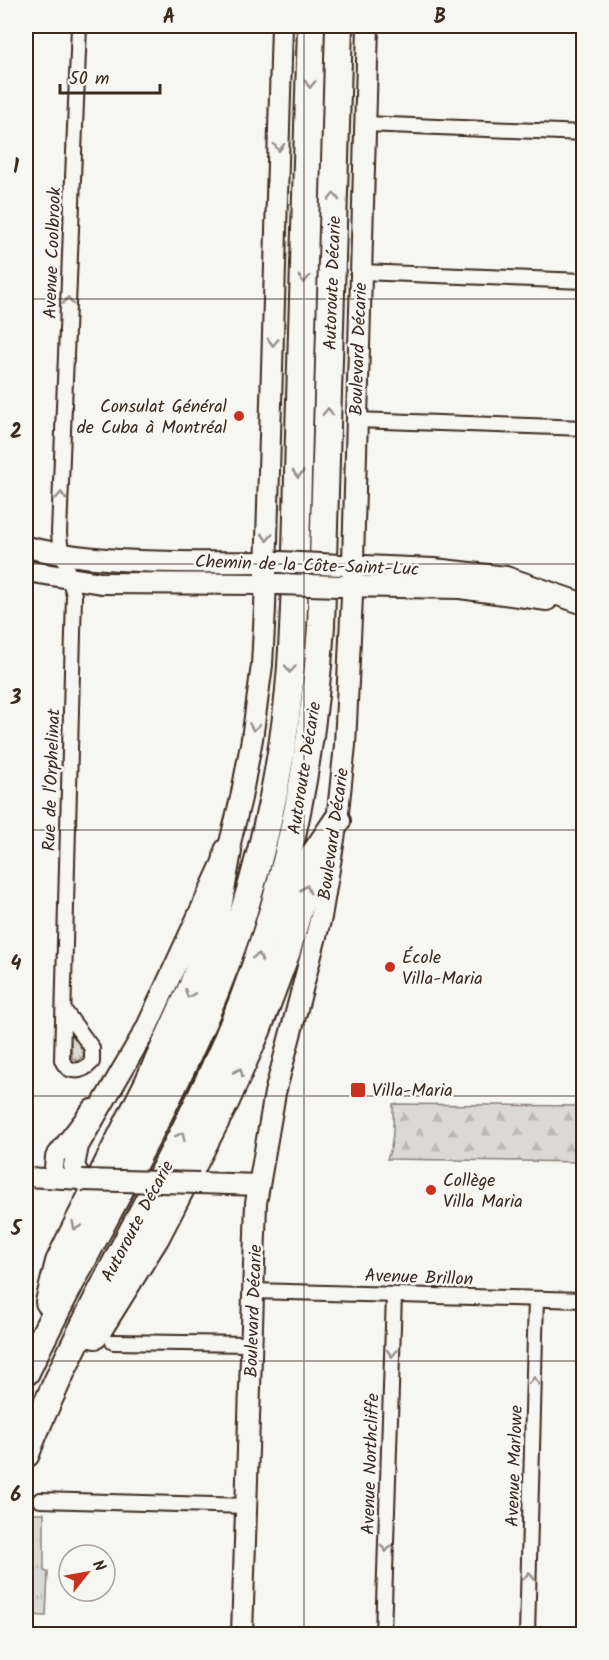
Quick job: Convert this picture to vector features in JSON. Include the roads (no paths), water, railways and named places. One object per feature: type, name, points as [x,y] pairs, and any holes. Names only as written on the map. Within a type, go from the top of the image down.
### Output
[{"type":"highway","name":"Autoroute Décarie","points":[[26,1372],[166,1101],[199,1030],[234,941],[269,817],[283,738],[291,667],[296,568],[311,26]]},
{"type":"highway","name":"Autoroute Décarie","points":[[28,1447],[96,1300],[172,1155],[222,1050],[248,987],[291,845],[314,716],[321,626],[339,26]]},
{"type":"highway","points":[[28,1447],[156,1237],[209,1136],[237,1078],[268,1002],[295,926],[314,855],[337,821]]},
{"type":"highway","points":[[37,1348],[59,1262],[160,1058],[192,987],[216,919],[228,850]]},
{"type":"main road","points":[[259,1185],[82,1180],[74,1166],[75,1153],[88,1125],[146,1029],[228,850],[241,798],[256,712],[272,585],[282,26]]},
{"type":"main road","name":"Boulevard Décarie","points":[[242,1635],[256,1208],[275,1093],[321,917],[337,821],[348,708],[347,576],[356,420],[368,26]]},
{"type":"main road","name":"Chemin de la Côte-Saint-Luc","points":[[26,547],[62,554],[117,560],[272,562],[347,576]]},
{"type":"main road","name":"Chemin de la Côte-Saint-Luc","points":[[26,571],[71,579],[121,584],[272,585],[434,569],[506,577],[584,605]]},
{"type":"street","name":"Avenue Coolbrook","points":[[62,554],[59,533],[79,26]]},
{"type":"street","points":[[365,124],[584,133]]},
{"type":"street","points":[[361,272],[584,281]]},
{"type":"street","points":[[356,420],[584,428]]},
{"type":"street","name":"Rue de l'Orphelinat","points":[[62,554],[74,595],[64,1010]]},
{"type":"street","points":[[53,1178],[55,1157],[116,1080]]},
{"type":"street","points":[[26,1177],[82,1180]]},
{"type":"street","name":"Avenue Brillon","points":[[254,1291],[584,1300]]},
{"type":"street","name":"Avenue Northcliffe","points":[[383,1635],[394,1294]]},
{"type":"street","name":"Avenue Marlowe","points":[[527,1635],[536,1299]]},
{"type":"street","points":[[113,1342],[251,1344]]},
{"type":"street","points":[[40,1500],[247,1506]]},
{"type":"place","name":"Consulat Général de Cuba à Montréal","points":[[239,416]]},
{"type":"place","name":"École Villa-Maria","points":[[390,967]]},
{"type":"place","name":"Villa-Maria","points":[[358,1090]]},
{"type":"place","name":"Collège Villa Maria","points":[[431,1190]]}]
